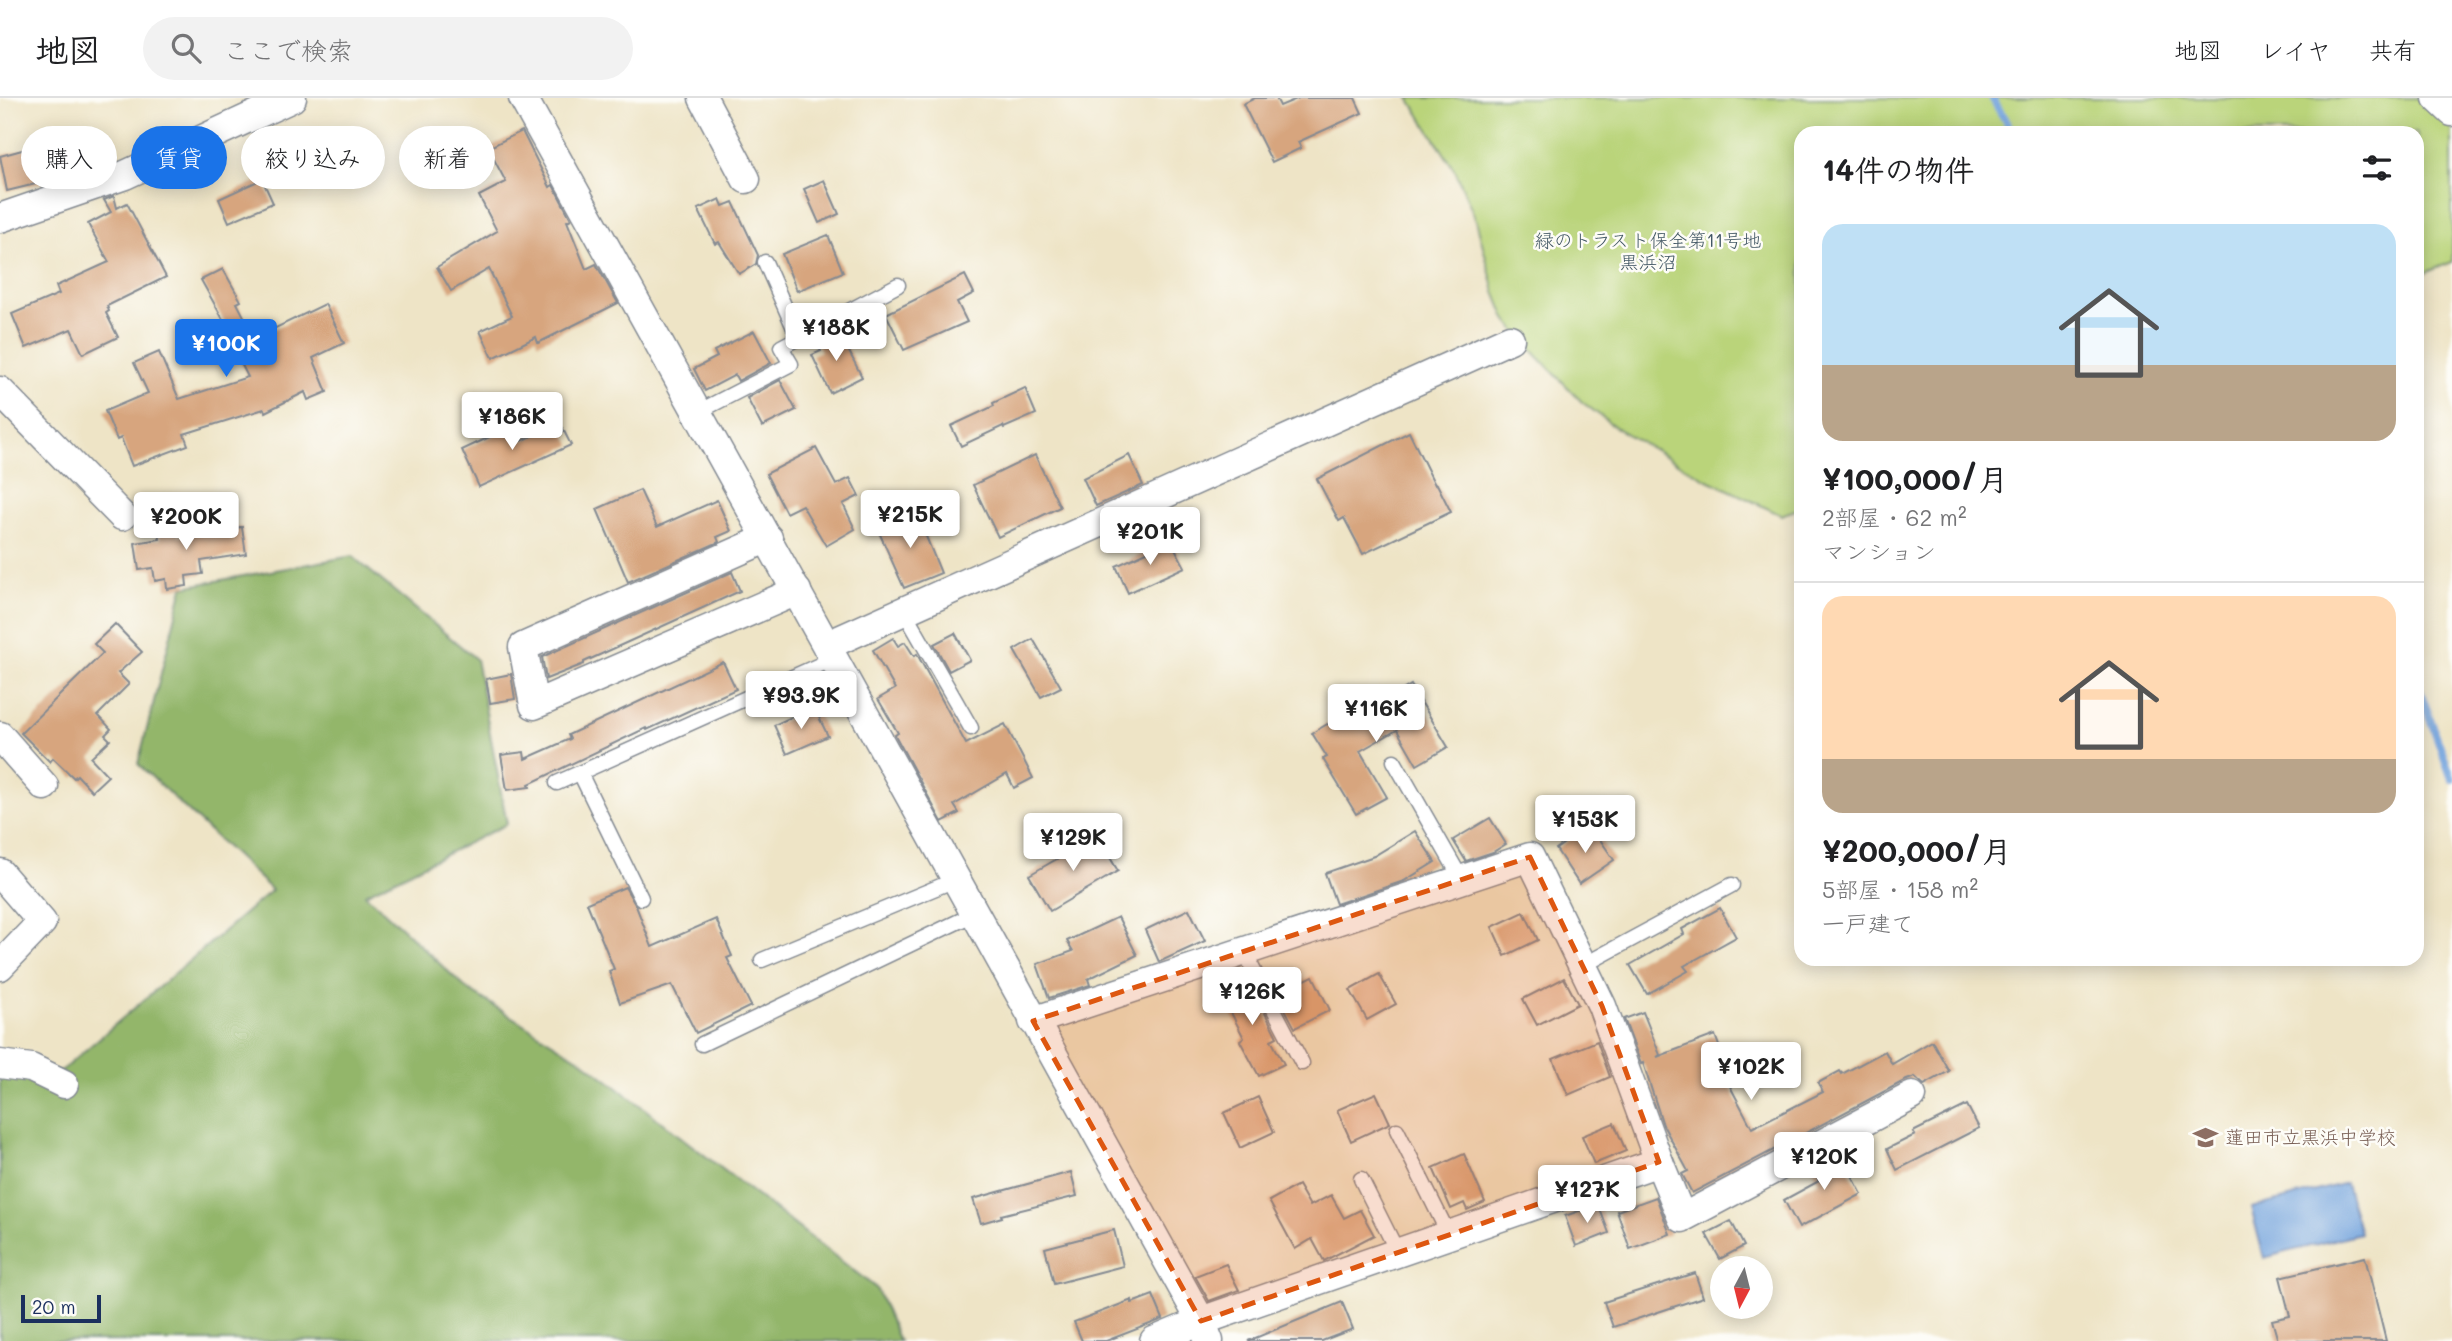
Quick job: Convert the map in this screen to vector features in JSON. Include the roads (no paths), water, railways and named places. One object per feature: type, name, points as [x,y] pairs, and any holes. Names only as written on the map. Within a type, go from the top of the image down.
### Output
[{"type":"street","points":[[0,218],[125,174],[292,98]]},
{"type":"street","points":[[523,98],[1205,1331]]},
{"type":"street","points":[[703,98],[746,179]]},
{"type":"street","points":[[2437,98],[2452,113]]},
{"type":"street","points":[[831,652],[904,611],[1510,339]]},
{"type":"street","points":[[0,391],[122,516]]},
{"type":"street","points":[[768,538],[523,647],[534,705],[797,591]]},
{"type":"street","points":[[0,736],[44,786]]},
{"type":"street","points":[[1033,1021],[1530,857],[1602,1006],[1682,1218],[1912,1096]]},
{"type":"street","points":[[0,873],[42,922],[0,966]]},
{"type":"street","points":[[0,1064],[31,1068],[64,1084]]},
{"type":"street","points":[[1153,1341],[1205,1331],[1398,1253],[1659,1162]]},
{"type":"lane","points":[[765,262],[798,337]]},
{"type":"lane","points":[[698,412],[791,365],[781,347],[898,285]]},
{"type":"lane","points":[[904,611],[971,727]]},
{"type":"lane","points":[[557,783],[831,652]]},
{"type":"lane","points":[[1394,761],[1462,880]]},
{"type":"lane","points":[[580,773],[641,898]]},
{"type":"lane","points":[[762,960],[955,880]]},
{"type":"lane","points":[[1582,965],[1731,885]]},
{"type":"lane","points":[[702,1044],[974,915]]},
{"type":"lane","points":[[1244,952],[1302,1063]]},
{"type":"lane","points":[[1397,1130],[1449,1235]]},
{"type":"lane","points":[[1361,1179],[1398,1253]]},
{"type":"water","points":[[2346,1183],[2360,1233],[2264,1258],[2251,1208]]},
{"type":"waterway","points":[[1992,98],[2009,126]]},
{"type":"waterway","points":[[2424,702],[2452,779]]},
{"type":"place","name":"蓮田市立黒浜中学校","points":[[2205,1137]]},
{"type":"park label","name":"緑のトラスト保全第11号地 黒浜沼","points":[[1648,251]]}]
